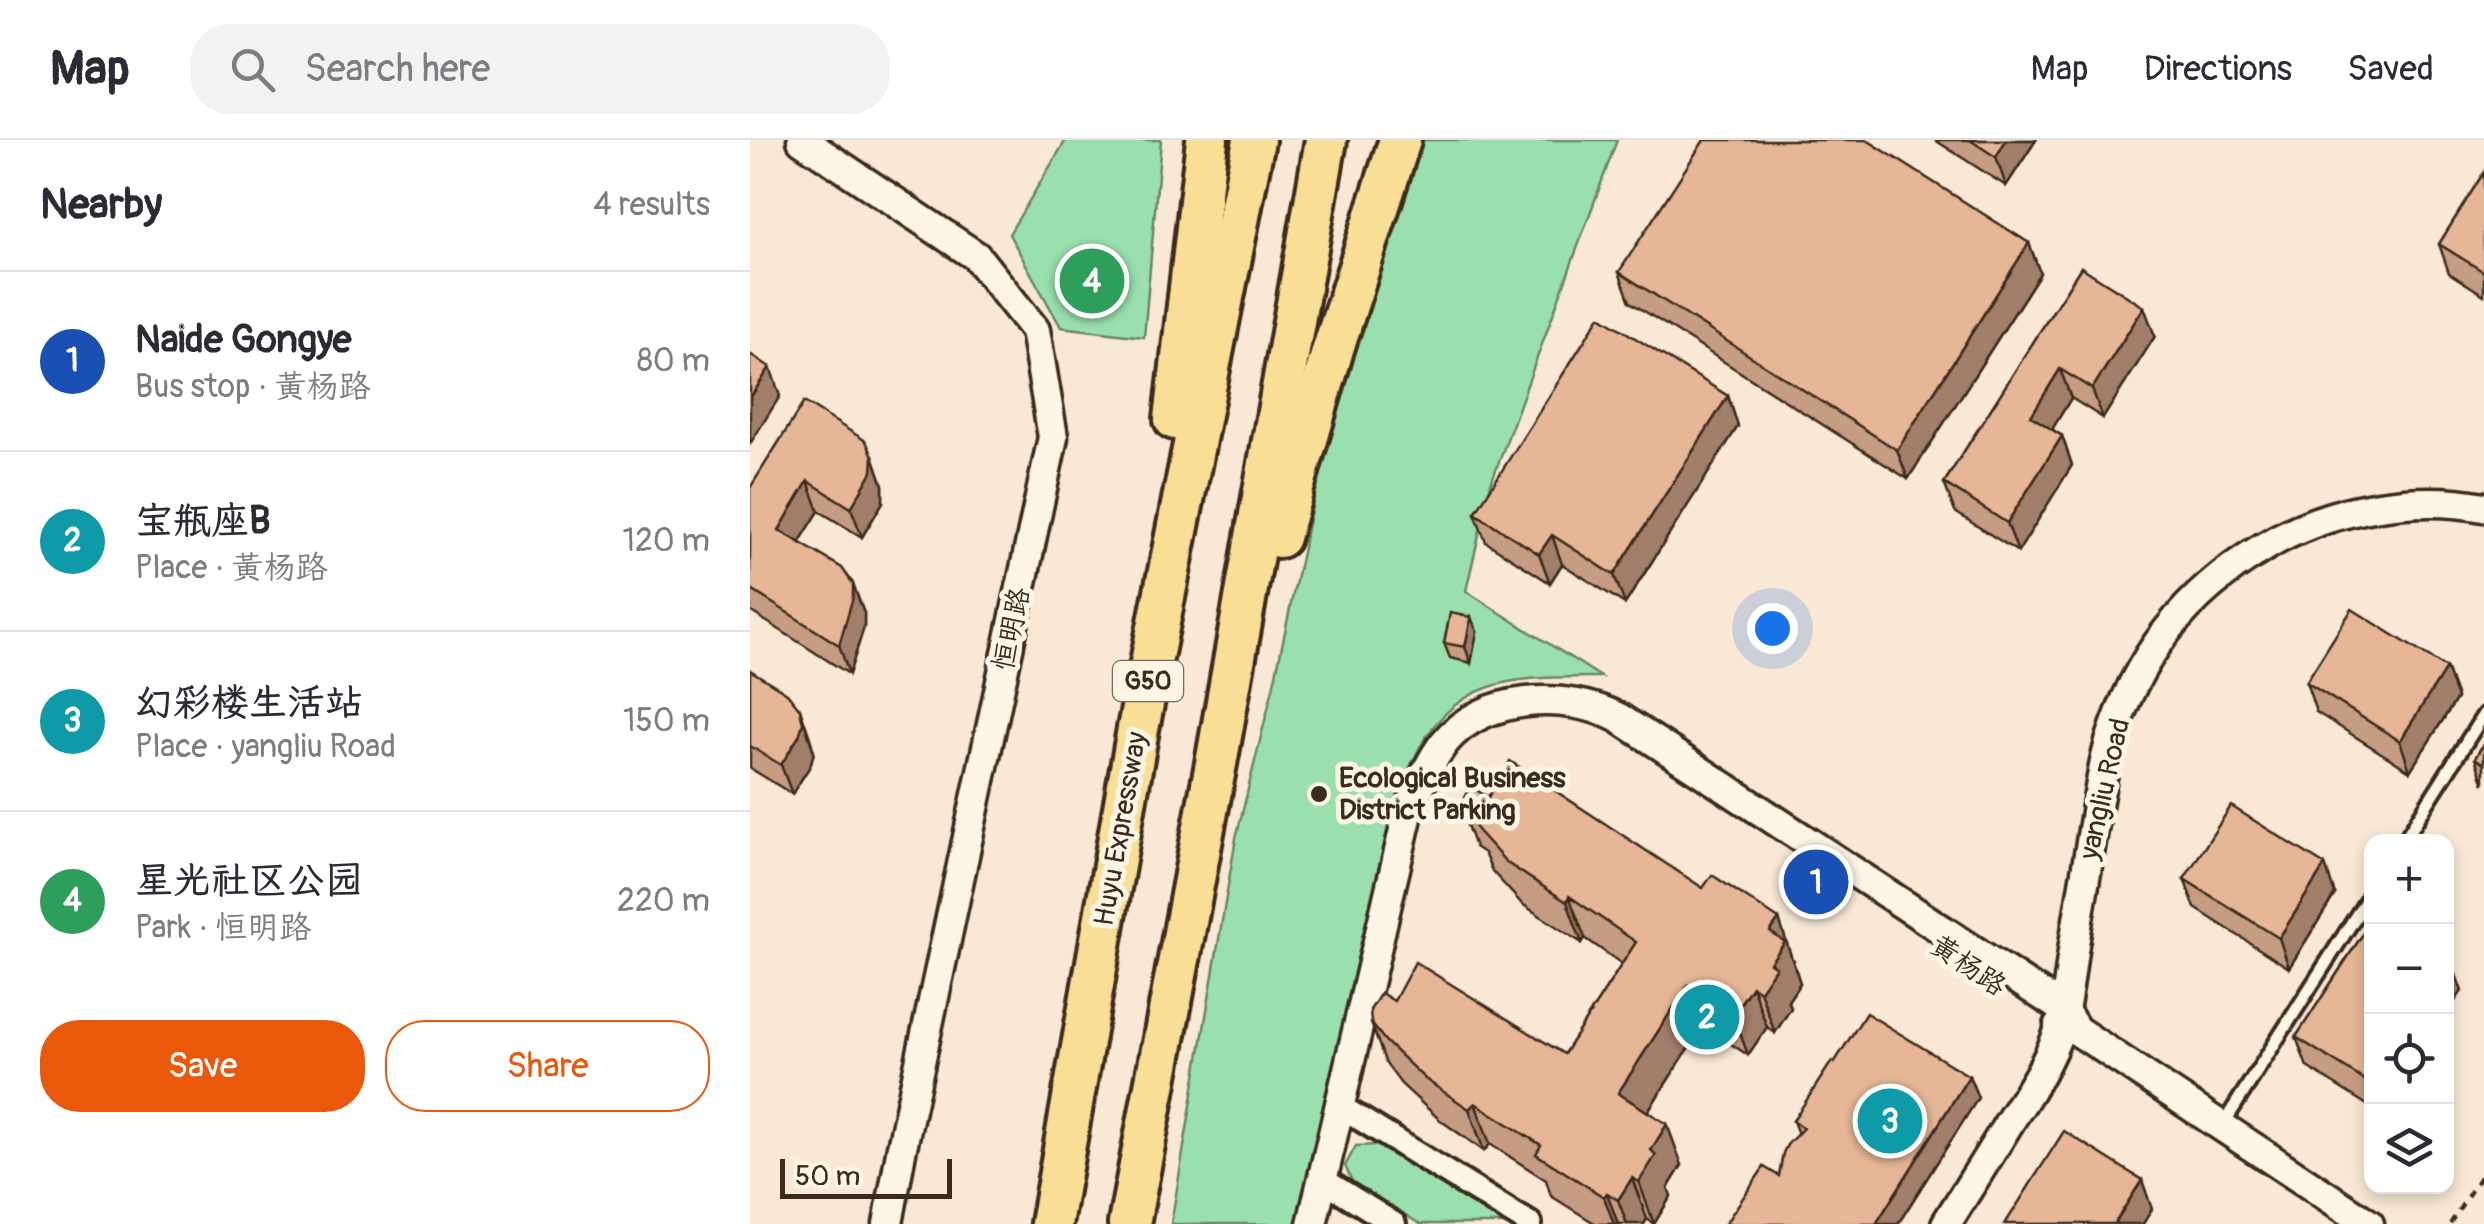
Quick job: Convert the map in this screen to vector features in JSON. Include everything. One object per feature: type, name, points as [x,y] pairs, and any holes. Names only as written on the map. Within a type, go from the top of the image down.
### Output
[{"type":"highway","points":[[1138,730],[1208,140]]},
{"type":"highway","name":"Huyu Expressway","points":[[1051,1224],[1138,730],[1254,140]]},
{"type":"highway","points":[[1129,1224],[1218,753],[1326,140]]},
{"type":"highway","points":[[1218,753],[1333,349],[1400,140]]},
{"type":"street","name":"恒明路","points":[[802,140],[976,256],[1035,330],[1052,437],[904,1132],[888,1224]]},
{"type":"street","name":"yangliu Road","points":[[1968,1224],[2064,1065],[2066,1022],[2102,774],[2113,732],[2152,650],[2178,616],[2210,586],[2248,556],[2288,534],[2368,508],[2408,503],[2484,507]]},
{"type":"street","name":"yangliu Road","points":[[1946,1224],[2035,1082],[2066,1022],[2128,738],[2145,699],[2192,628],[2223,597],[2257,572],[2329,536],[2370,524],[2407,520],[2484,523]]},
{"type":"street","name":"黄杨路","points":[[1338,1104],[1408,813],[1424,776],[1445,742],[1471,718],[1504,705],[1570,704],[1607,724],[2066,1022],[2369,1224]]},
{"type":"street","points":[[1312,1224],[1338,1104],[1530,1224]]},
{"type":"street","points":[[1322,1180],[1394,1224]]},
{"type":"lane","points":[[2408,834],[2484,714]]},
{"type":"lane","points":[[2222,1126],[2364,904]]},
{"type":"path","points":[[2450,1224],[2484,1170]]},
{"type":"green space","points":[[1066,140],[1161,140],[1144,337],[1061,327],[1009,234]]},
{"type":"green space","points":[[1418,140],[1617,140],[1491,483],[1466,591],[1601,677],[1541,678],[1489,687],[1445,713],[1427,735],[1408,771],[1392,817],[1300,1224],[1171,1224],[1236,838],[1273,688],[1329,426]]},
{"type":"green space","points":[[1377,1145],[1504,1224],[1420,1224],[1353,1183],[1345,1166],[1356,1146]]},
{"type":"building","points":[[1704,140],[1867,140],[2029,243],[1897,450],[1619,272]]},
{"type":"building","points":[[1970,140],[2006,140],[1996,157]]},
{"type":"building","points":[[2484,172],[2484,272],[2439,244]]},
{"type":"building","points":[[2081,267],[2144,307],[2092,389],[2060,369],[2031,416],[2062,436],[2007,523],[1944,483]]},
{"type":"building","points":[[1600,316],[1728,396],[1614,575],[1552,535],[1539,554],[1475,513]]},
{"type":"building","points":[[750,354],[770,367],[750,398]]},
{"type":"building","points":[[804,402],[866,441],[873,456],[872,472],[851,508],[808,481],[779,530],[842,568],[853,584],[839,645],[750,589],[750,488]]},
{"type":"building","points":[[2352,609],[2446,668],[2400,741],[2306,682]]},
{"type":"building","points":[[1450,613],[1471,617],[1465,647],[1444,643]]},
{"type":"building","points":[[750,670],[787,693],[800,709],[803,723],[799,736],[781,765],[750,746]]},
{"type":"building","points":[[2484,743],[2484,764],[2475,758]]},
{"type":"building","points":[[1510,761],[1703,888],[1712,875],[1779,919],[1770,932],[1785,942],[1770,963],[1776,967],[1760,991],[1752,986],[1733,1014],[1688,985],[1618,1093],[1667,1124],[1651,1150],[1656,1155],[1639,1182],[1632,1178],[1618,1200],[1607,1193],[1604,1197],[1536,1154],[1541,1145],[1475,1103],[1469,1109],[1425,1079],[1371,1023],[1370,1010],[1381,993],[1394,1001],[1415,962],[1564,1054],[1636,942],[1569,896],[1567,902],[1507,863],[1477,830],[1469,812],[1460,806],[1471,787],[1488,797]]},
{"type":"building","points":[[2231,806],[2325,865],[2279,938],[2184,879]]},
{"type":"building","points":[[2364,932],[2364,1080],[2296,1037]]},
{"type":"building","points":[[1866,1013],[1969,1076],[1876,1224],[1725,1224],[1764,1167],[1779,1176],[1787,1145],[1803,1128],[1793,1121]]},
{"type":"building","points":[[2064,1131],[2142,1180],[2114,1224],[2005,1224]]},
{"type":"place","name":"星光社区公园","points":[[1092,281]]},
{"type":"place","name":"Ecological Business District Parking","points":[[1319,794]]},
{"type":"place","name":"Naide Gongye","points":[[1816,882]]},
{"type":"place","name":"宝瓶座B","points":[[1707,1017]]},
{"type":"place","name":"幻彩楼生活站","points":[[1890,1121]]}]
